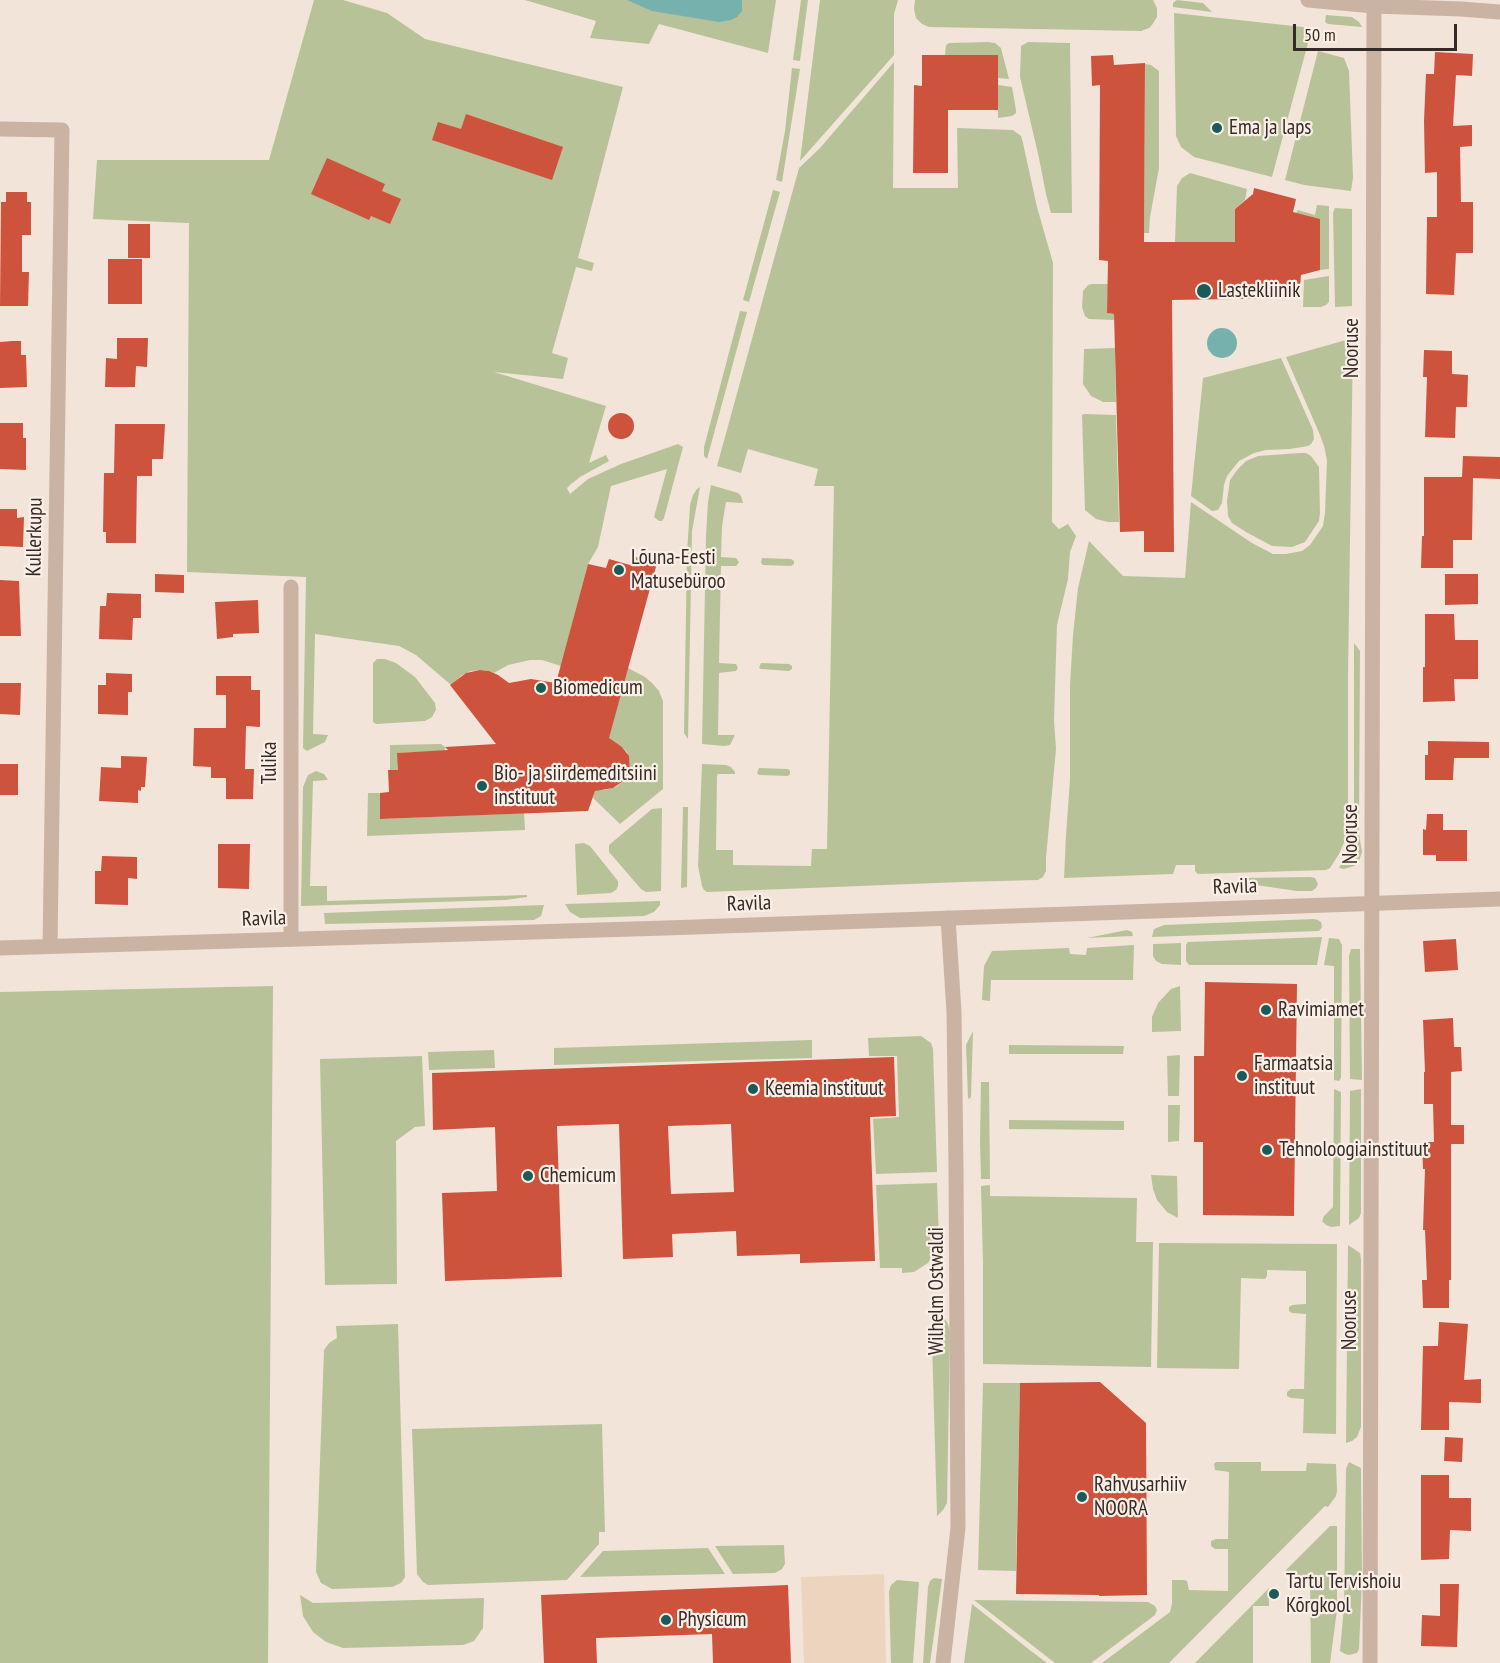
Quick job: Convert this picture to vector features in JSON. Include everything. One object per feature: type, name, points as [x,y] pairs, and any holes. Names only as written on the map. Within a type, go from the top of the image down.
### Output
[{"type":"street","points":[[1308,0],[1374,6],[1500,12]]},
{"type":"street","name":"Nooruse","points":[[1370,1663],[1374,6]]},
{"type":"street","name":"Kullerkupu","points":[[0,129],[62,130],[50,946]]},
{"type":"street","name":"Tulika","points":[[291,587],[291,939]]},
{"type":"street","name":"Ravila","points":[[0,948],[1500,899]]},
{"type":"street","name":"Wilhelm Ostwaldi","points":[[943,1663],[958,1528],[954,1012],[948,918]]},
{"type":"green space","points":[[314,0],[343,0],[387,13],[425,39],[623,87],[578,258],[594,263],[592,271],[576,267],[552,353],[568,358],[563,379],[494,372],[606,406],[589,463],[606,455],[609,461],[570,485],[567,488],[570,494],[588,479],[621,464],[678,444],[683,447],[662,521],[654,517],[667,469],[611,486],[598,547],[588,564],[561,666],[542,660],[530,660],[508,665],[494,673],[485,670],[471,671],[462,675],[451,685],[416,655],[399,646],[315,634],[313,734],[328,735],[325,742],[307,751],[303,748],[306,577],[187,572],[189,223],[93,219],[97,160],[269,160]]},
{"type":"green space","points":[[525,0],[776,0],[768,53],[659,24],[649,44],[590,38],[596,21]]},
{"type":"green space","points":[[801,0],[808,0],[800,61],[793,60]]},
{"type":"green space","points":[[820,0],[898,0],[894,14],[894,55],[800,161]]},
{"type":"green space","points":[[915,0],[1153,0],[1157,8],[1157,17],[1149,28],[1141,31],[929,27],[916,18]]},
{"type":"green space","points":[[1177,0],[1203,3],[1212,12],[1173,7],[1173,3]]},
{"type":"green space","points":[[1174,13],[1312,28],[1272,177],[1194,157],[1181,147],[1176,136]]},
{"type":"green space","points":[[1326,15],[1352,17],[1362,27],[1328,24],[1325,22]]},
{"type":"green space","points":[[1028,42],[1070,43],[1072,213],[1051,213],[1046,194],[1020,77],[1021,46]]},
{"type":"green space","points":[[949,43],[995,43],[1001,48],[1009,79],[998,78],[998,55],[945,55],[946,45]]},
{"type":"green space","points":[[1318,51],[1344,58],[1349,71],[1353,178],[1351,191],[1304,185],[1285,180]]},
{"type":"green space","points":[[894,62],[893,188],[958,188],[957,128],[1013,130],[1021,136],[1037,207],[1053,263],[1052,522],[1059,529],[1068,524],[1076,536],[1070,552],[1068,579],[1057,625],[1054,720],[1056,749],[1046,871],[1038,880],[707,892],[702,886],[698,866],[702,764],[726,765],[735,772],[735,774],[718,774],[717,776],[716,850],[733,850],[733,865],[811,866],[812,849],[827,849],[834,486],[814,486],[818,469],[748,449],[741,473],[717,466],[799,168],[820,148]]},
{"type":"green space","points":[[1145,64],[1159,71],[1159,168],[1149,233],[1144,233]]},
{"type":"green space","points":[[792,68],[800,69],[782,182],[776,180],[785,131]]},
{"type":"green space","points":[[998,85],[1012,87],[1016,113],[1012,116],[998,118]]},
{"type":"green space","points":[[1190,173],[1247,189],[1245,200],[1235,209],[1235,242],[1175,242],[1177,186],[1182,178]]},
{"type":"green space","points":[[773,190],[780,192],[749,302],[743,300]]},
{"type":"green space","points":[[1317,205],[1329,206],[1329,269],[1320,270],[1320,220],[1296,213],[1298,210],[1315,215]]},
{"type":"green space","points":[[1335,208],[1352,209],[1352,306],[1335,307],[1333,213]]},
{"type":"green space","points":[[1329,276],[1329,302],[1321,307],[1303,307],[1304,280]]},
{"type":"green space","points":[[1092,284],[1108,284],[1107,313],[1114,314],[1114,320],[1089,319],[1085,316],[1082,307],[1083,291]]},
{"type":"green space","points":[[740,311],[747,312],[707,459],[704,456],[704,447]]},
{"type":"green space","points":[[1353,338],[1348,826],[1339,854],[1330,868],[1326,870],[1198,874],[1195,871],[1195,865],[1176,865],[1173,874],[1064,878],[1070,780],[1070,685],[1073,635],[1078,588],[1089,541],[1123,576],[1185,578],[1191,502],[1252,543],[1273,554],[1302,551],[1310,545],[1323,526],[1327,460],[1320,435],[1286,357]]},
{"type":"green space","points":[[1115,348],[1116,402],[1103,402],[1091,396],[1083,384],[1084,349]]},
{"type":"green space","points":[[1281,358],[1313,430],[1314,439],[1308,446],[1266,450],[1239,461],[1227,476],[1222,503],[1218,510],[1212,511],[1191,496],[1203,378]]},
{"type":"green space","points":[[1082,415],[1116,415],[1119,522],[1096,519],[1085,510]]},
{"type":"green space","points":[[1306,453],[1319,467],[1320,513],[1319,521],[1305,542],[1292,547],[1272,546],[1232,523],[1228,516],[1227,501],[1230,480],[1246,461],[1258,456]]},
{"type":"green space","points":[[711,485],[738,493],[743,503],[726,502],[722,526],[721,557],[736,558],[739,562],[736,566],[721,566],[719,663],[736,664],[738,668],[736,671],[719,673],[718,735],[735,735],[730,745],[724,746],[702,744],[706,536]]},
{"type":"green space","points":[[700,487],[692,531],[688,739],[684,733],[687,554],[690,505],[693,495]]},
{"type":"green space","points":[[762,558],[791,559],[794,564],[791,566],[763,565]]},
{"type":"green space","points":[[1354,643],[1360,651],[1359,834],[1362,852],[1359,861],[1354,866],[1344,869],[1339,868],[1354,840]]},
{"type":"green space","points":[[377,659],[396,663],[415,677],[435,703],[436,710],[432,717],[425,721],[376,724],[373,722],[373,663]]},
{"type":"green space","points":[[761,663],[789,664],[792,669],[789,671],[761,669],[759,668]]},
{"type":"green space","points":[[628,668],[652,683],[659,691],[663,701],[663,789],[620,824],[593,798],[595,788],[605,790],[616,787],[625,780],[630,770],[627,752],[608,740]]},
{"type":"green space","points":[[441,744],[445,747],[445,751],[398,753],[398,770],[390,770],[390,745]]},
{"type":"green space","points":[[759,768],[788,769],[790,774],[788,776],[759,775],[757,773]]},
{"type":"green space","points":[[316,771],[324,774],[328,780],[313,781],[310,886],[327,886],[327,901],[527,895],[527,897],[505,900],[301,906],[303,787],[308,775]]},
{"type":"green space","points":[[368,793],[380,793],[381,819],[524,813],[525,830],[367,836]]},
{"type":"green space","points":[[683,807],[688,807],[687,887],[681,888]]},
{"type":"green space","points":[[662,808],[661,891],[646,892],[609,852],[609,845],[652,809]]},
{"type":"green space","points":[[584,843],[590,846],[618,881],[616,890],[611,893],[577,895],[575,844]]},
{"type":"green space","points":[[1244,878],[1315,878],[1318,884],[1312,891],[1235,882]]},
{"type":"green space","points":[[660,901],[660,905],[654,912],[644,916],[580,918],[570,912],[565,904]]},
{"type":"green space","points":[[544,905],[541,916],[534,920],[325,924],[324,913]]},
{"type":"green space","points":[[1314,919],[1321,922],[1322,927],[1319,931],[1152,937],[1154,929],[1164,925]]},
{"type":"green space","points":[[1127,930],[1132,932],[1133,936],[1087,938]]},
{"type":"green space","points":[[1322,937],[1317,965],[1189,965],[1186,961],[1188,942]]},
{"type":"green space","points":[[1329,938],[1339,939],[1342,945],[1341,1078],[1339,1081],[1334,1080],[1334,966],[1324,965]]},
{"type":"green space","points":[[1181,943],[1181,965],[1162,964],[1153,956],[1153,944]]},
{"type":"green space","points":[[1134,945],[1133,980],[991,980],[990,1001],[982,1000],[984,966],[992,951],[1069,948],[1070,954],[1086,955],[1087,948]]},
{"type":"green space","points":[[1351,949],[1360,949],[1362,1080],[1350,1079],[1349,956]]},
{"type":"green space","points":[[273,986],[268,1663],[0,1663],[0,992]]},
{"type":"green space","points":[[1180,986],[1181,1031],[1152,1032],[1152,1017],[1158,1003],[1171,989]]},
{"type":"green space","points":[[973,1031],[971,1097],[969,1099],[966,1045]]},
{"type":"green space","points":[[921,1036],[931,1043],[933,1049],[937,1172],[876,1174],[873,1119],[899,1117],[897,1056],[869,1056],[868,1038]]},
{"type":"green space","points":[[812,1040],[812,1058],[554,1065],[554,1048]]},
{"type":"green space","points":[[1009,1045],[1124,1046],[1123,1054],[1009,1054]]},
{"type":"green space","points":[[494,1050],[495,1068],[429,1070],[428,1052]]},
{"type":"green space","points":[[1180,1055],[1179,1096],[1168,1096],[1167,1056]]},
{"type":"green space","points":[[422,1056],[425,1126],[415,1127],[396,1141],[397,1284],[325,1285],[320,1059]]},
{"type":"green space","points":[[981,1082],[989,1082],[990,1179],[981,1179]]},
{"type":"green space","points":[[1334,1089],[1341,1092],[1340,1226],[1331,1227],[1322,1221],[1333,1207]]},
{"type":"green space","points":[[1361,1089],[1361,1213],[1359,1218],[1349,1225],[1350,1091]]},
{"type":"green space","points":[[1168,1105],[1180,1105],[1179,1141],[1168,1142]]},
{"type":"green space","points":[[1009,1120],[1124,1121],[1124,1130],[1009,1129]]},
{"type":"green space","points":[[1151,1175],[1177,1176],[1178,1218],[1167,1212],[1157,1200]]},
{"type":"green space","points":[[937,1183],[939,1239],[933,1256],[928,1263],[914,1272],[902,1273],[902,1268],[880,1268],[876,1185]]},
{"type":"green space","points":[[990,1185],[990,1196],[1137,1198],[1136,1242],[1153,1242],[1151,1367],[983,1364],[981,1186]]},
{"type":"green space","points":[[1159,1243],[1337,1244],[1336,1434],[1303,1433],[1304,1399],[1287,1396],[1287,1392],[1291,1389],[1304,1389],[1306,1314],[1292,1313],[1289,1307],[1306,1304],[1306,1271],[1267,1270],[1265,1279],[1241,1278],[1239,1369],[1157,1368]]},
{"type":"green space","points":[[1348,1245],[1360,1253],[1361,1259],[1361,1427],[1357,1437],[1346,1443]]},
{"type":"green space","points":[[931,1307],[944,1317],[950,1332],[947,1503],[937,1516]]},
{"type":"green space","points":[[398,1324],[405,1577],[401,1583],[392,1587],[332,1589],[321,1583],[316,1572],[324,1350],[337,1338],[336,1326]]},
{"type":"green space","points":[[983,1383],[1020,1383],[1016,1571],[978,1570]]},
{"type":"green space","points":[[602,1424],[605,1532],[599,1532],[599,1544],[567,1580],[428,1585],[423,1582],[417,1574],[412,1429]]},
{"type":"green space","points":[[1216,1462],[1261,1462],[1261,1471],[1306,1471],[1307,1463],[1336,1464],[1336,1496],[1328,1507],[1325,1506],[1169,1663],[1102,1663],[1170,1612],[1172,1580],[1187,1581],[1189,1590],[1228,1591],[1228,1549],[1215,1549],[1211,1546],[1211,1541],[1228,1539],[1229,1472],[1215,1470]]},
{"type":"green space","points":[[1349,1462],[1361,1468],[1362,1580],[1359,1649],[1357,1653],[1349,1655],[1340,1651],[1344,1607],[1346,1469]]},
{"type":"green space","points":[[1330,1526],[1337,1526],[1337,1610],[1330,1663],[1311,1663],[1310,1579],[1292,1579],[1285,1571]]},
{"type":"green space","points":[[784,1545],[785,1564],[775,1573],[733,1574],[715,1546]]},
{"type":"green space","points":[[708,1548],[725,1574],[580,1577],[603,1551]]},
{"type":"green space","points":[[934,1578],[942,1579],[930,1663],[923,1663],[928,1587]]},
{"type":"green space","points":[[897,1580],[919,1582],[913,1663],[891,1663],[889,1592],[891,1585]]},
{"type":"green space","points":[[1269,1588],[1269,1606],[1253,1606],[1253,1663],[1195,1663]]},
{"type":"green space","points":[[300,1595],[313,1603],[484,1598],[483,1628],[474,1641],[463,1645],[343,1648],[326,1642],[313,1632],[303,1616]]},
{"type":"green space","points":[[974,1600],[1148,1602],[1157,1610],[1155,1615],[1091,1663],[1055,1663]]},
{"type":"green space","points":[[972,1604],[1031,1651],[1047,1663],[964,1663]]},
{"type":"shaded area","points":[[884,1574],[886,1663],[804,1663],[801,1577]]},
{"type":"water","points":[[627,0],[742,0],[742,11],[731,20],[719,22],[652,11]]},
{"type":"water","points":[[1222,328],[1233,332],[1237,343],[1233,354],[1222,358],[1211,354],[1207,343],[1211,332]]},
{"type":"building","points":[[1435,52],[1473,54],[1472,76],[1456,75],[1453,126],[1472,125],[1472,146],[1460,147],[1461,202],[1473,202],[1473,253],[1456,253],[1454,295],[1426,294],[1427,217],[1437,217],[1437,172],[1425,173],[1424,121],[1426,74],[1434,74]]},
{"type":"building","points":[[922,55],[998,55],[998,110],[948,110],[948,173],[913,173],[914,85],[922,86]]},
{"type":"building","name":"Lastekliinik","points":[[1113,55],[1114,65],[1145,63],[1144,242],[1235,242],[1235,209],[1253,194],[1254,188],[1296,199],[1293,212],[1320,219],[1320,270],[1301,275],[1299,298],[1172,300],[1174,552],[1144,552],[1144,531],[1120,532],[1114,314],[1107,313],[1108,261],[1099,260],[1100,85],[1092,86],[1091,56]]},
{"type":"building","points":[[466,114],[563,147],[552,180],[432,140],[438,122],[461,129]]},
{"type":"building","points":[[327,158],[385,184],[382,191],[401,199],[390,224],[371,216],[369,220],[311,194]]},
{"type":"building","points":[[6,192],[27,192],[27,202],[31,202],[31,235],[22,235],[22,272],[29,272],[28,306],[0,306],[1,202],[6,202]]},
{"type":"building","points":[[128,224],[150,224],[150,258],[128,258]]},
{"type":"building","points":[[108,259],[142,259],[142,304],[108,304]]},
{"type":"building","points":[[117,338],[148,338],[147,367],[136,366],[135,387],[105,387],[106,358],[117,359]]},
{"type":"building","points":[[21,341],[21,355],[26,355],[27,387],[0,388],[0,342]]},
{"type":"building","points":[[1424,350],[1452,351],[1452,374],[1468,375],[1467,407],[1456,407],[1455,438],[1425,437],[1427,377],[1423,377]]},
{"type":"building","points":[[621,413],[630,417],[634,426],[630,435],[621,439],[612,435],[608,426],[612,417]]},
{"type":"building","points":[[0,423],[23,423],[23,438],[26,438],[26,470],[0,469]]},
{"type":"building","points":[[115,424],[165,424],[163,459],[152,459],[152,476],[137,476],[136,543],[106,543],[106,532],[103,532],[104,473],[114,473]]},
{"type":"building","points":[[1463,456],[1500,457],[1500,479],[1473,478],[1472,540],[1453,540],[1453,568],[1421,568],[1422,536],[1424,536],[1424,477],[1462,477]]},
{"type":"building","points":[[0,509],[17,509],[17,518],[24,517],[23,547],[0,546]]},
{"type":"building","name":"Biomedicum","points":[[633,556],[657,563],[609,738],[622,747],[629,756],[630,768],[625,780],[613,788],[595,791],[588,811],[380,819],[380,793],[389,792],[388,770],[398,770],[397,753],[496,744],[450,685],[466,673],[480,670],[498,675],[509,683],[531,679],[556,683],[588,564],[606,568],[609,559],[630,565]]},
{"type":"building","points":[[155,574],[184,575],[184,593],[155,592]]},
{"type":"building","points":[[1445,574],[1478,574],[1478,604],[1445,605]]},
{"type":"building","points":[[0,580],[19,581],[21,636],[0,636]]},
{"type":"building","points":[[107,593],[141,594],[141,618],[133,618],[132,640],[99,639],[100,606],[106,606]]},
{"type":"building","points":[[258,600],[259,633],[233,634],[233,637],[217,639],[215,602]]},
{"type":"building","points":[[1425,614],[1454,614],[1455,640],[1478,640],[1478,679],[1454,679],[1455,701],[1423,702]]},
{"type":"building","points":[[106,673],[132,674],[132,692],[128,692],[128,715],[98,714],[98,685],[106,685]]},
{"type":"building","points":[[216,676],[251,676],[251,690],[260,690],[260,727],[246,726],[245,769],[254,769],[253,799],[226,799],[226,778],[211,778],[211,767],[193,766],[194,728],[226,728],[226,695],[216,695]]},
{"type":"building","points":[[0,683],[21,683],[20,715],[0,714]]},
{"type":"building","points":[[1428,741],[1489,742],[1489,758],[1454,758],[1453,780],[1425,780],[1425,755],[1428,755]]},
{"type":"building","points":[[121,756],[147,757],[145,787],[141,787],[141,791],[138,790],[138,803],[99,801],[101,767],[121,768]]},
{"type":"building","points":[[0,764],[18,764],[18,795],[0,795]]},
{"type":"building","points":[[1427,814],[1443,814],[1443,830],[1467,830],[1467,861],[1436,861],[1436,855],[1423,855],[1423,829],[1426,830]]},
{"type":"building","points":[[218,844],[250,844],[249,889],[218,888]]},
{"type":"building","points":[[102,856],[137,857],[137,879],[128,878],[128,905],[95,904],[95,871],[101,871]]},
{"type":"building","points":[[1456,939],[1458,970],[1425,972],[1423,941]]},
{"type":"building","points":[[1205,982],[1297,984],[1294,1216],[1203,1215],[1203,1142],[1194,1142],[1194,1056],[1204,1056]]},
{"type":"building","points":[[1453,1018],[1454,1047],[1461,1047],[1462,1071],[1451,1072],[1451,1125],[1464,1125],[1464,1144],[1451,1144],[1449,1308],[1423,1308],[1422,1280],[1427,1280],[1425,1230],[1423,1230],[1425,1169],[1423,1169],[1422,1142],[1434,1142],[1433,1104],[1424,1104],[1423,1020]]},
{"type":"building","name":"Chemicum","points":[[894,1057],[896,1116],[870,1117],[875,1261],[800,1263],[800,1254],[737,1256],[736,1231],[672,1234],[673,1257],[623,1259],[619,1124],[557,1126],[562,1277],[445,1281],[442,1193],[497,1191],[495,1127],[433,1130],[432,1073]],"holes":[[[731,1124],[734,1192],[671,1194],[668,1126]]]},
{"type":"building","points":[[1439,1322],[1468,1324],[1464,1380],[1481,1379],[1481,1403],[1449,1402],[1449,1430],[1421,1430],[1423,1346],[1438,1346]]},
{"type":"building","name":"Rahvusarhiiv NOORA","points":[[1100,1382],[1146,1423],[1147,1595],[1016,1594],[1020,1383]]},
{"type":"building","points":[[1445,1437],[1463,1438],[1462,1462],[1444,1461]]},
{"type":"building","points":[[1421,1475],[1449,1475],[1449,1498],[1471,1498],[1471,1531],[1450,1530],[1449,1559],[1421,1560]]},
{"type":"building","points":[[1440,1584],[1459,1584],[1457,1647],[1421,1646],[1422,1615],[1440,1616]]},
{"type":"building","name":"Physicum","points":[[788,1585],[791,1663],[713,1663],[712,1634],[596,1638],[597,1663],[544,1663],[541,1595]]},
{"type":"place","name":"Ema ja laps","points":[[1217,128]]},
{"type":"place","name":"Lastekliinik","points":[[1204,291]]},
{"type":"place","name":"Lõuna-Eesti Matusebüroo","points":[[619,570]]},
{"type":"place","name":"Biomedicum","points":[[541,688]]},
{"type":"place","name":"Bio- ja siirdemeditsiini instituut","points":[[482,786]]},
{"type":"place","name":"Ravimiamet","points":[[1266,1010]]},
{"type":"place","name":"Farmaatsia instituut","points":[[1242,1076]]},
{"type":"place","name":"Keemia instituut","points":[[753,1089]]},
{"type":"place","name":"Tehnoloogiainstituut","points":[[1267,1150]]},
{"type":"place","name":"Chemicum","points":[[528,1176]]},
{"type":"place","name":"Rahvusarhiiv NOORA","points":[[1082,1497]]},
{"type":"place","name":"Tartu Tervishoiu Kõrgkool","points":[[1274,1594]]},
{"type":"place","name":"Physicum","points":[[666,1620]]}]
